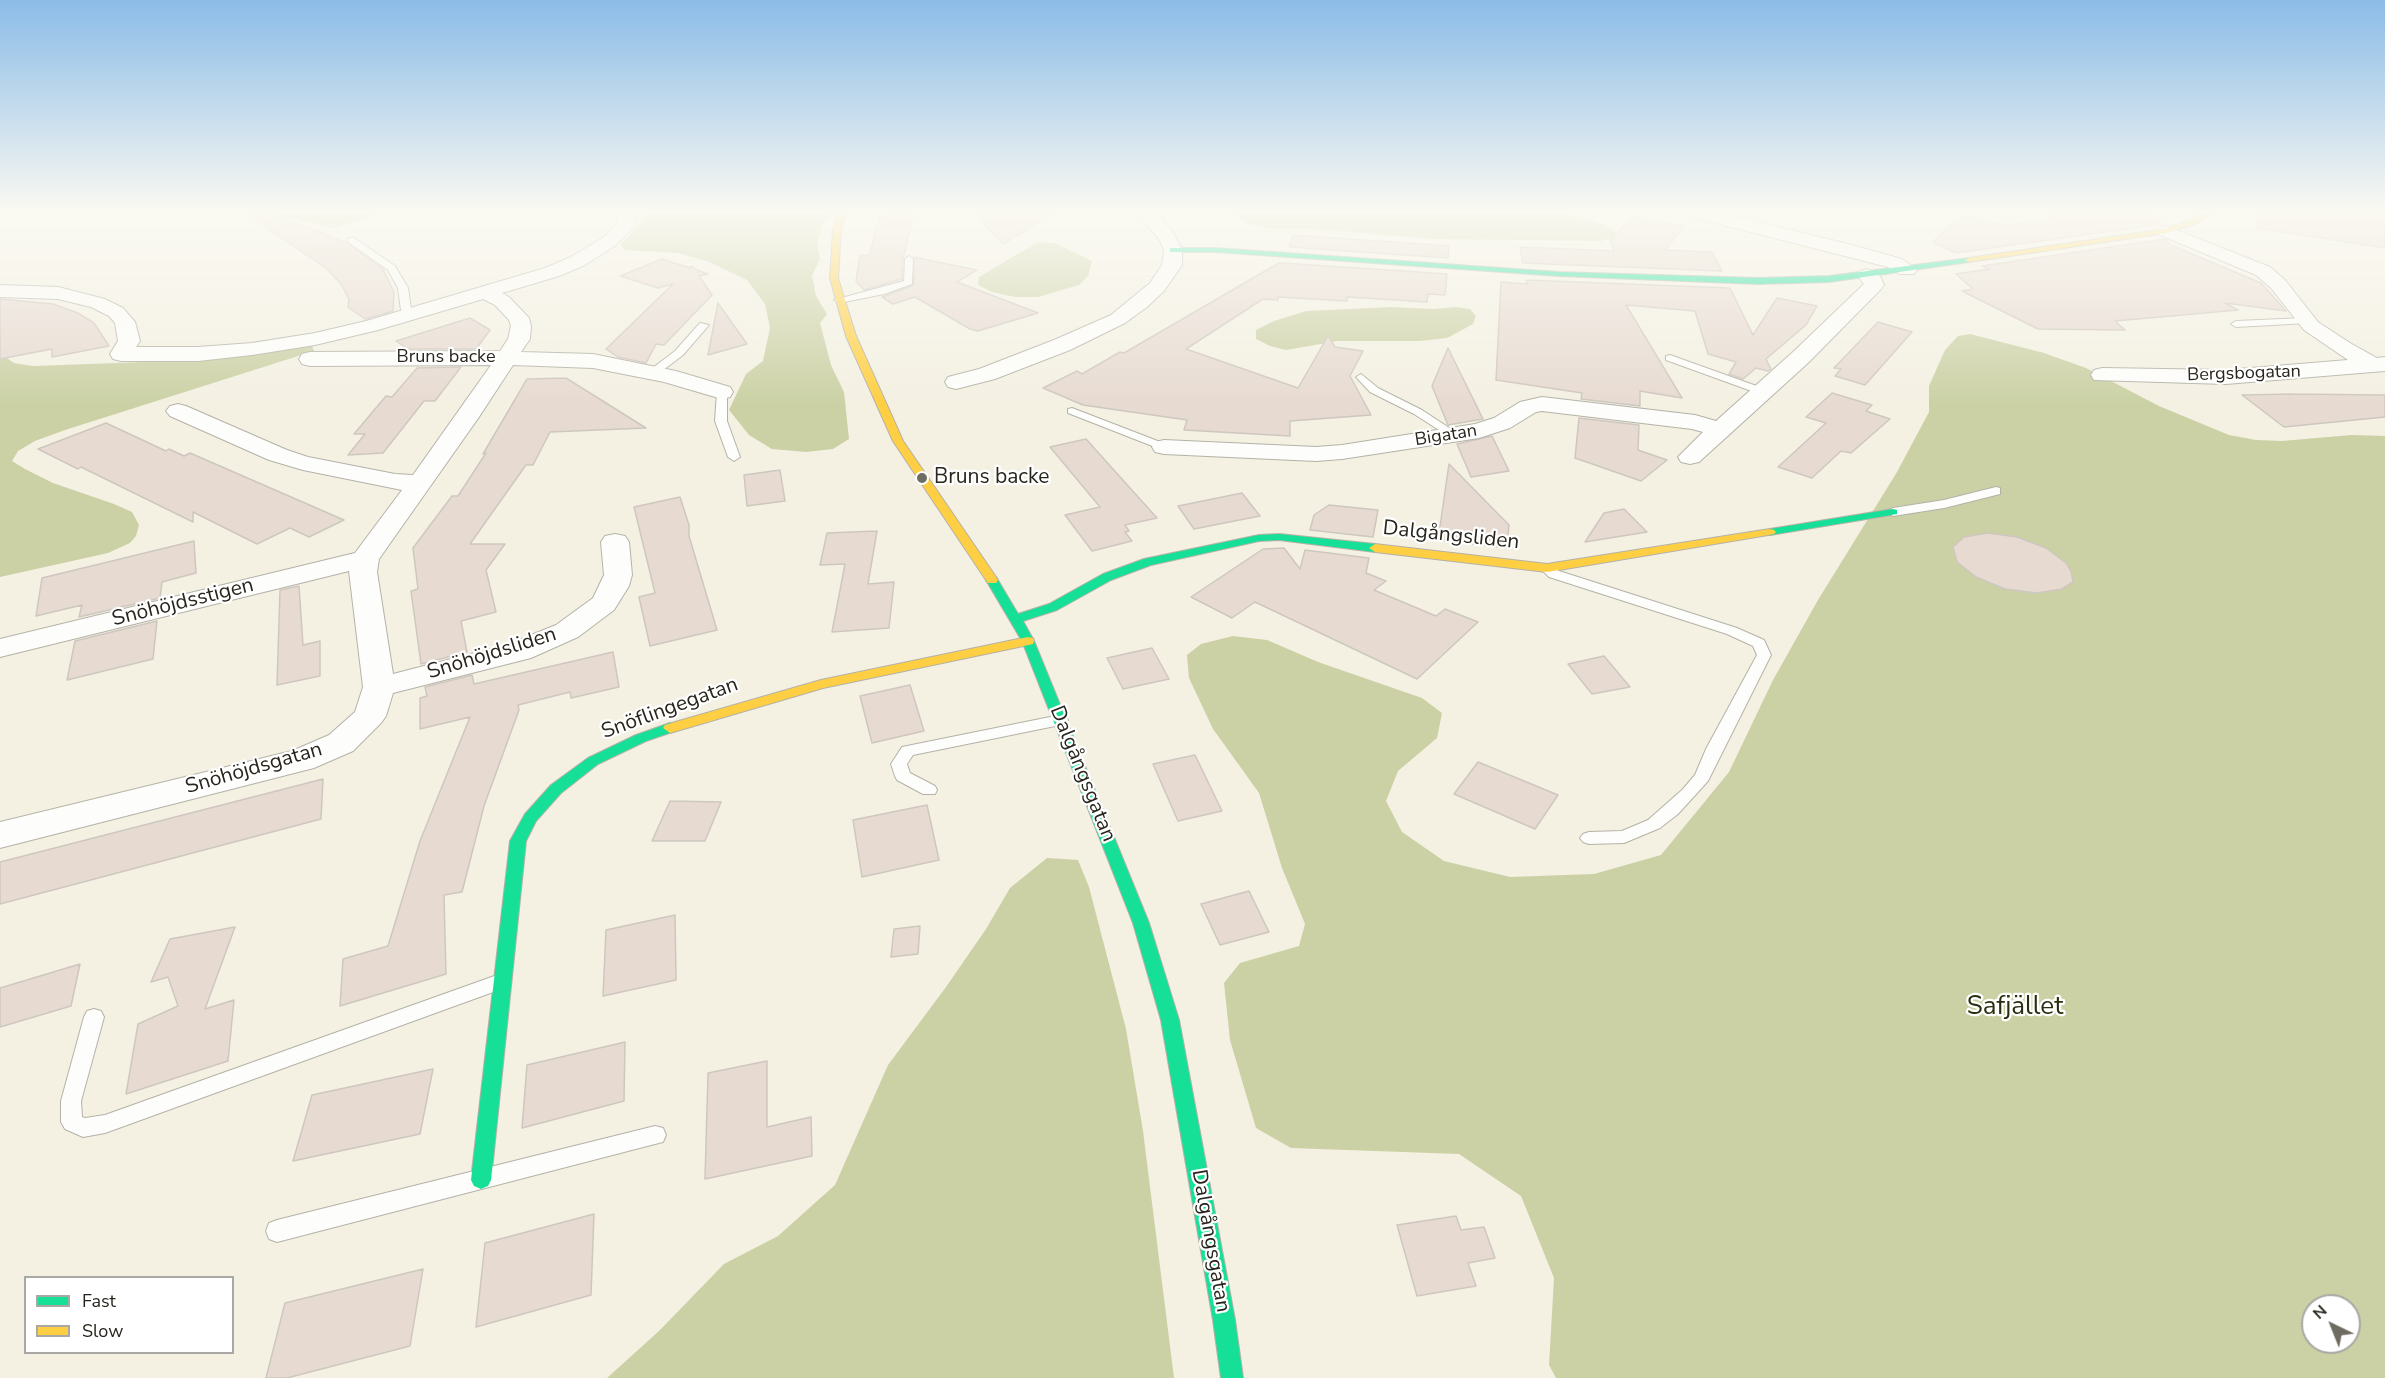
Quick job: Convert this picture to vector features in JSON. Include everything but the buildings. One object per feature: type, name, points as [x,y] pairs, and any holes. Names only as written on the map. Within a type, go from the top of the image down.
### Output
[{"type":"street","points":[[0,291],[58,293],[98,303],[116,312],[125,322],[129,340],[121,354],[198,354],[252,349],[315,339],[412,315],[539,276]]},
{"type":"street","name":"Dalgångsgatan","points":[[834,276],[851,336],[898,441],[1003,596],[1028,641],[1141,923],[1170,1020],[1224,1320],[1232,1378]]},
{"type":"street","points":[[956,382],[987,374],[1062,345],[1118,318],[1140,303],[1166,276]]},
{"type":"street","points":[[1625,276],[1758,281],[1854,276]]},
{"type":"street","points":[[1690,457],[1800,357],[1874,285],[1873,280],[1868,276]]},
{"type":"street","points":[[2269,276],[2278,284],[2305,321],[2342,348],[2379,364]]},
{"type":"street","points":[[365,559],[519,339],[521,326],[519,318],[510,307],[487,293]]},
{"type":"street","name":"Bruns backe","points":[[310,359],[507,358],[593,361],[654,372],[722,393]]},
{"type":"street","name":"Bergsbogatan","points":[[2102,375],[2226,377],[2310,372],[2379,364]]},
{"type":"street","name":"Bigatan","points":[[1164,447],[1316,454],[1342,452],[1492,428],[1528,407],[1542,404],[1695,422],[1721,430]]},
{"type":"street","points":[[178,411],[278,455],[303,463],[395,482],[420,483]]},
{"type":"street","name":"Dalgångsliden","points":[[1016,619],[1053,607],[1107,578],[1148,562],[1259,538],[1279,537],[1547,568],[1893,512]]},
{"type":"street","name":"Snöhöjdsliden","points":[[379,687],[520,651],[567,631],[604,604],[615,586],[618,575],[615,542]]},
{"type":"street","name":"Snöhöjdsstigen","points":[[0,648],[365,559]]},
{"type":"street","name":"Snöhöjdsgatan","points":[[0,835],[303,760],[341,743],[370,716],[379,687],[363,572],[365,559]]},
{"type":"street","name":"Snöflingegatan","points":[[481,1179],[518,841],[530,818],[556,789],[593,761],[640,738],[681,723],[760,699],[1028,641]]},
{"type":"lane","points":[[397,276],[403,288],[406,310],[412,315]]},
{"type":"lane","points":[[839,300],[884,291],[909,282],[909,276]]},
{"type":"lane","points":[[2236,324],[2305,321]]},
{"type":"lane","points":[[654,372],[679,353],[704,325]]},
{"type":"lane","points":[[1670,358],[1761,392]]},
{"type":"lane","points":[[1361,377],[1374,390],[1418,412],[1454,435]]},
{"type":"lane","points":[[722,393],[721,421],[734,457]]},
{"type":"lane","points":[[1072,411],[1164,447]]},
{"type":"lane","points":[[1893,512],[1944,504],[1996,490]]},
{"type":"lane","points":[[1547,568],[1554,574],[1732,631],[1759,643],[1764,654],[1714,749],[1702,777],[1680,802],[1654,824],[1624,837],[1589,838]]},
{"type":"lane","points":[[929,790],[903,776],[899,764],[908,751],[1060,720]]},
{"type":"lane","points":[[94,1017],[71,1101],[72,1122],[83,1128],[127,1117],[502,981]]},
{"type":"lane","points":[[277,1231],[655,1135]]},
{"type":"green space","points":[[739,276],[812,276],[816,296],[827,314],[820,323],[831,365],[844,392],[849,439],[833,449],[806,452],[772,449],[749,435],[729,410],[746,374],[763,361],[770,328],[765,304],[747,280]]},
{"type":"green space","points":[[1088,276],[1079,285],[1038,297],[1015,297],[992,292],[978,285],[979,277]]},
{"type":"green space","points":[[1391,307],[1434,309],[1456,307],[1470,309],[1476,316],[1473,324],[1447,338],[1420,341],[1338,341],[1286,350],[1256,339],[1256,330],[1274,321],[1306,311]]},
{"type":"green space","name":"Safjället","points":[[1970,334],[2044,353],[2086,368],[2159,406],[2229,435],[2256,440],[2282,441],[2351,435],[2385,436],[2385,1378],[1556,1378],[1549,1365],[1554,1278],[1521,1196],[1459,1154],[1291,1148],[1256,1128],[1230,1040],[1224,983],[1240,963],[1299,946],[1305,924],[1282,868],[1259,793],[1213,729],[1189,678],[1187,655],[1201,644],[1233,636],[1267,640],[1318,662],[1422,698],[1442,713],[1437,738],[1398,771],[1386,801],[1402,832],[1444,861],[1510,877],[1594,874],[1661,855],[1729,772],[1773,680],[1818,600],[1897,472],[1929,412],[1929,386],[1945,350],[1958,336]]},
{"type":"green space","points":[[312,346],[314,351],[65,430],[35,441],[18,451],[12,461],[25,469],[53,483],[132,512],[139,525],[136,536],[130,543],[108,553],[0,577],[0,353],[14,363],[33,366],[143,362]]},
{"type":"green space","points":[[1047,858],[1078,860],[1089,887],[1126,1029],[1143,1131],[1174,1378],[607,1378],[659,1331],[724,1264],[778,1236],[835,1185],[888,1065],[986,929],[1010,888]]},
{"type":"traffic: fast","points":[[1625,276],[1758,281],[1849,276]]},
{"type":"traffic: fast","points":[[1770,532],[1893,512]]},
{"type":"traffic: fast","points":[[1016,619],[1053,607],[1107,577],[1148,562],[1259,538],[1279,537],[1375,548]]},
{"type":"traffic: fast","points":[[992,580],[1028,641],[1141,923],[1170,1020],[1224,1320],[1232,1378]]},
{"type":"traffic: fast","points":[[481,1180],[518,841],[530,818],[556,789],[593,761],[641,738],[670,728]]},
{"type":"traffic: slow","points":[[834,276],[851,336],[898,441],[992,580]]},
{"type":"traffic: slow","points":[[1375,548],[1547,568],[1770,532]]},
{"type":"traffic: slow","points":[[670,728],[821,684],[1028,641]]},
{"type":"place","name":"Bruns backe","points":[[922,478]]}]
